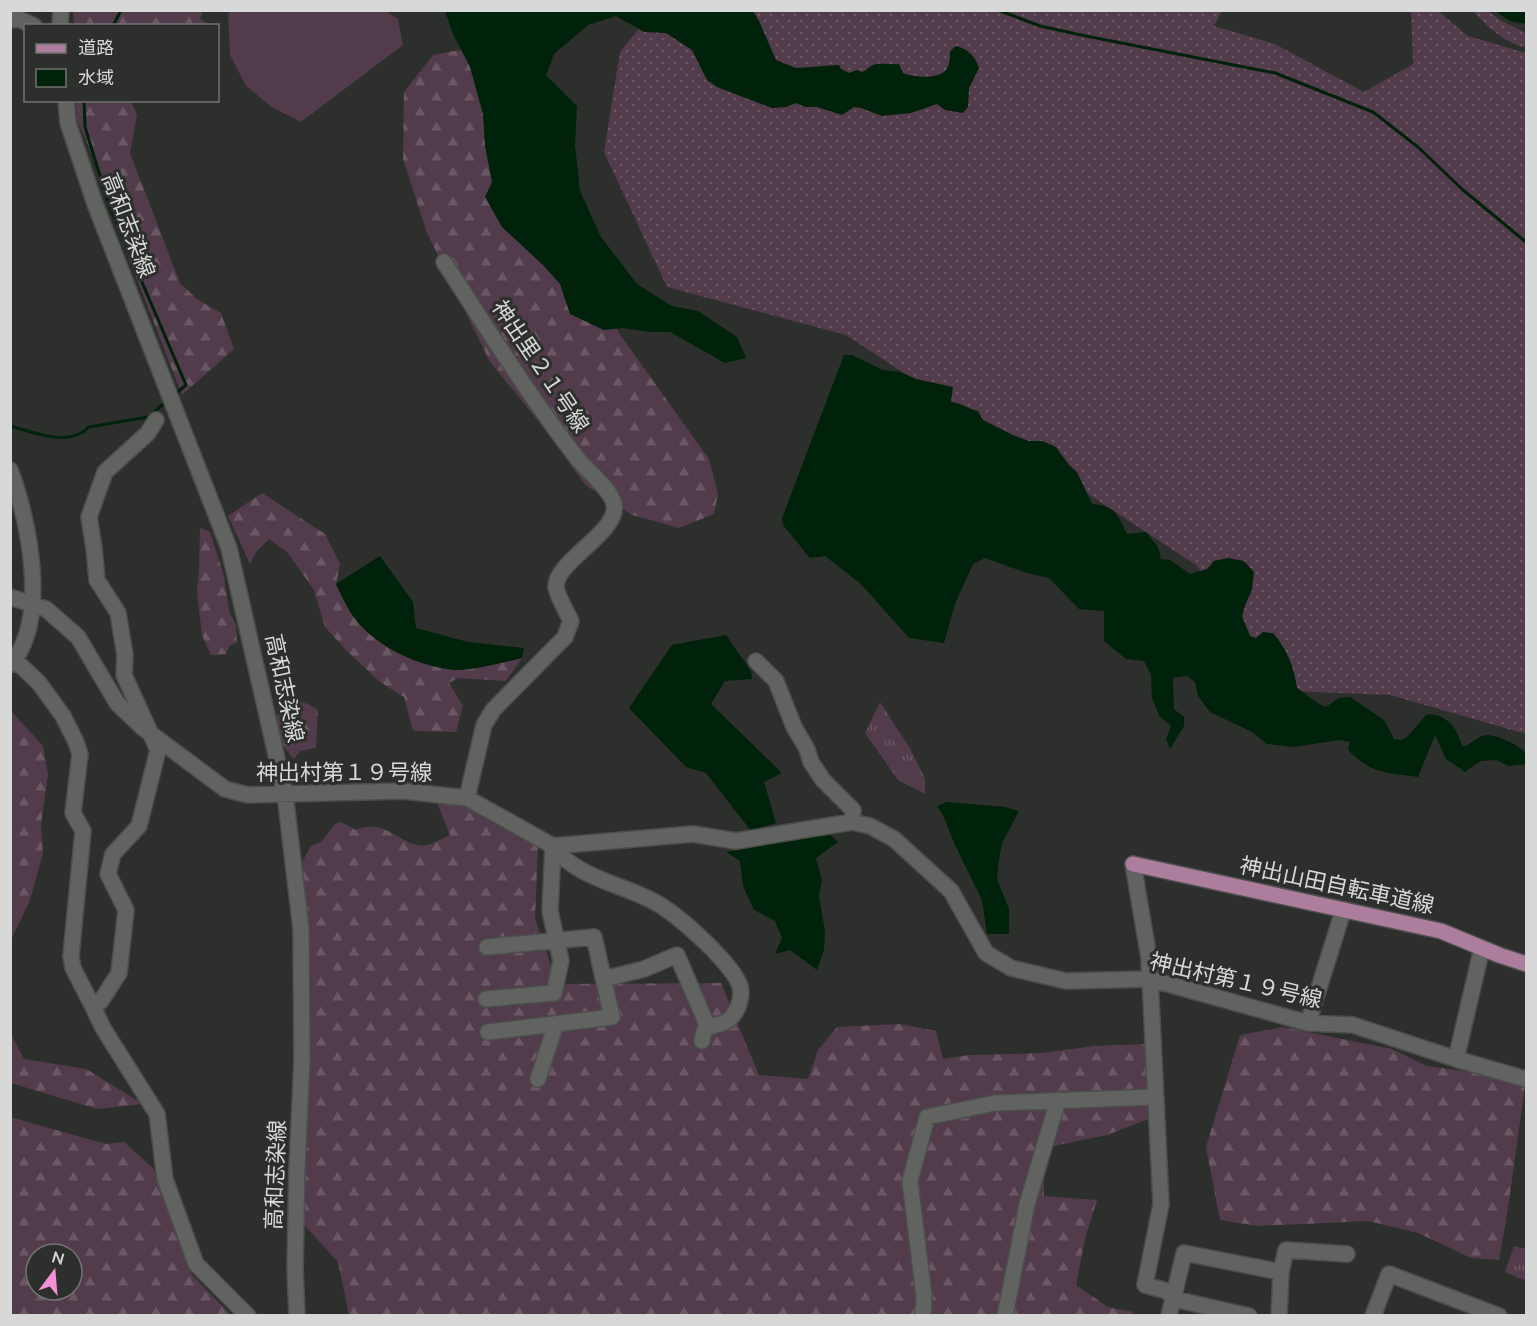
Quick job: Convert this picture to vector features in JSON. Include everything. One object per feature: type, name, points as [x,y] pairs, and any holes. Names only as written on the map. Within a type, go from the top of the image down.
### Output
[{"type":"main road","name":"神出山田自転車道線","points":[[1133,864],[1441,931],[1527,964]]},
{"type":"street","points":[[10,20],[19,19],[30,24]]},
{"type":"street","name":"高和志染線","points":[[66,102],[68,123],[95,204],[229,548],[285,794],[301,929],[302,1061],[295,1268],[297,1316]]},
{"type":"street","name":"神出里２１号線","points":[[444,262],[547,418],[611,499],[612,519],[560,574],[556,587],[571,621],[565,637],[493,710],[484,725],[467,798]]},
{"type":"street","points":[[93,1007],[101,1000],[119,974],[126,910],[108,874],[113,854],[139,826],[158,750],[124,675],[124,655],[118,613],[97,580],[88,517],[105,472],[148,433],[156,420]]},
{"type":"street","points":[[10,470],[18,491],[33,571],[34,606],[27,633],[13,663],[39,683],[63,716],[80,754],[73,813],[83,831],[71,956],[73,968],[103,1028],[157,1114],[165,1179],[196,1264],[248,1316]]},
{"type":"street","name":"神出村第１９号線","points":[[10,597],[46,609],[78,637],[117,703],[152,734],[225,789],[248,795],[403,791],[467,798],[553,846],[693,834],[736,841],[852,822],[870,826],[894,839],[951,891],[986,953],[1011,968],[1066,981],[1150,979],[1308,1023],[1353,1025],[1456,1059],[1527,1079]]},
{"type":"street","points":[[756,661],[776,681],[811,762],[823,780],[853,810],[852,822]]},
{"type":"street","points":[[486,999],[554,993],[561,961],[550,911],[553,846]]},
{"type":"street","points":[[553,846],[559,854],[599,879],[644,896],[662,906],[725,962],[740,985],[741,996],[737,1009],[729,1020],[705,1034],[677,955],[644,969],[604,979]]},
{"type":"street","points":[[1133,864],[1149,958],[1154,1097],[1161,1203],[1145,1284],[1167,1291],[1174,1299],[1249,1316]]},
{"type":"street","points":[[1308,1023],[1343,911]]},
{"type":"street","points":[[487,947],[594,937],[612,1017],[488,1032]]},
{"type":"street","points":[[1456,1059],[1482,948]]},
{"type":"street","points":[[538,1079],[555,1024]]},
{"type":"street","points":[[923,1316],[924,1296],[910,1181],[927,1117],[995,1103],[1154,1097]]},
{"type":"street","points":[[1005,1316],[1027,1204],[1058,1100]]},
{"type":"street","points":[[1279,1316],[1281,1272],[1286,1250],[1347,1254]]},
{"type":"street","points":[[1169,1316],[1184,1253],[1281,1272]]},
{"type":"street","points":[[1373,1316],[1389,1274],[1495,1315]]},
{"type":"green space","points":[[73,11],[203,11],[200,19],[208,24],[74,24]]},
{"type":"green space","points":[[230,11],[386,11],[398,19],[403,45],[301,122],[273,108],[246,86],[230,55],[228,15]]},
{"type":"green space","points":[[653,11],[1274,11],[1221,12],[1214,26],[1275,44],[1364,92],[1413,64],[1411,11],[1438,11],[1468,36],[1526,53],[1526,734],[1390,695],[1291,691],[1196,565],[846,335],[667,287],[604,152],[620,52]]},
{"type":"green space","points":[[1473,11],[1488,11],[1526,33],[1526,47],[1504,38]]},
{"type":"green space","points":[[476,47],[603,294],[619,333],[709,459],[718,494],[714,514],[679,528],[632,515],[585,485],[549,434],[490,362],[427,233],[403,159],[404,92],[433,55]]},
{"type":"green space","points":[[76,102],[131,102],[137,115],[130,153],[180,283],[198,300],[221,313],[234,349],[182,395],[131,264],[103,178],[77,120]]},
{"type":"green space","points":[[262,493],[325,534],[340,564],[336,585],[352,615],[455,670],[522,658],[506,681],[458,678],[449,683],[463,706],[456,732],[413,731],[404,697],[380,682],[325,627],[314,590],[287,552],[269,539],[256,552],[250,564],[228,516]]},
{"type":"green space","points":[[200,528],[210,532],[224,576],[229,611],[236,625],[237,643],[230,645],[226,654],[211,655],[202,635],[197,592]]},
{"type":"green space","points":[[297,701],[318,710],[316,748],[300,751],[294,759],[282,742],[277,714],[278,707]]},
{"type":"green space","points":[[880,702],[911,750],[925,779],[925,794],[898,780],[865,733]]},
{"type":"green space","points":[[11,711],[43,746],[48,774],[41,825],[43,853],[30,900],[11,940]]},
{"type":"green space","points":[[450,799],[465,800],[531,838],[538,847],[535,918],[557,984],[721,983],[759,1075],[808,1079],[818,1050],[837,1027],[900,1024],[936,1031],[943,1059],[969,1055],[1042,1053],[1094,1046],[1147,1044],[1151,1118],[1107,1135],[1044,1148],[1044,1196],[1097,1200],[1085,1239],[1076,1285],[1108,1307],[1133,1312],[1132,1315],[349,1315],[338,1262],[304,1225],[308,939],[302,862],[311,846],[322,841],[335,824],[341,822],[356,830],[377,827],[410,843],[428,845],[434,843],[450,835],[437,803]]},
{"type":"green space","points":[[1283,1027],[1392,1049],[1427,1066],[1526,1079],[1499,1260],[1471,1258],[1418,1233],[1368,1221],[1258,1226],[1220,1220],[1206,1147],[1240,1035]]},
{"type":"green space","points":[[10,1032],[24,1059],[86,1069],[143,1104],[97,1109],[11,1083]]},
{"type":"green space","points":[[10,1117],[106,1144],[124,1142],[154,1169],[192,1275],[231,1315],[11,1315]]},
{"type":"green space","points":[[1514,1246],[1526,1249],[1526,1281],[1505,1272]]},
{"type":"water","points":[[445,11],[753,11],[776,60],[796,68],[839,65],[841,69],[849,73],[857,70],[862,72],[877,64],[899,64],[903,73],[913,76],[931,76],[946,70],[950,51],[956,46],[971,54],[979,68],[969,88],[968,107],[963,113],[945,110],[937,104],[911,113],[882,116],[854,107],[842,115],[796,103],[786,107],[772,108],[717,87],[707,80],[692,50],[666,33],[644,32],[616,16],[588,25],[554,54],[546,75],[577,106],[575,145],[580,191],[601,237],[637,284],[672,306],[698,311],[737,337],[746,358],[725,363],[670,332],[623,328],[604,330],[570,314],[560,284],[502,227],[485,197],[492,182],[485,146],[483,114],[470,67],[453,34]]},
{"type":"water","points":[[1495,11],[1526,11],[1526,24],[1510,21]]},
{"type":"water","points":[[844,355],[852,355],[883,370],[900,372],[916,379],[953,387],[951,402],[978,411],[983,420],[1015,436],[1029,441],[1042,441],[1056,447],[1077,472],[1092,504],[1115,512],[1127,534],[1146,532],[1158,547],[1161,559],[1170,560],[1190,574],[1207,569],[1214,561],[1228,558],[1244,561],[1254,572],[1252,590],[1242,616],[1250,636],[1256,638],[1263,632],[1273,633],[1289,659],[1297,688],[1319,704],[1326,707],[1339,698],[1350,697],[1384,720],[1394,739],[1401,740],[1407,737],[1427,714],[1440,716],[1454,728],[1462,746],[1482,736],[1493,736],[1512,743],[1526,753],[1526,764],[1508,766],[1497,760],[1481,761],[1465,772],[1446,759],[1435,735],[1418,777],[1388,773],[1372,768],[1348,750],[1350,742],[1340,740],[1293,747],[1267,744],[1252,732],[1210,712],[1198,696],[1195,682],[1187,676],[1173,678],[1174,709],[1184,717],[1184,726],[1170,749],[1166,739],[1171,726],[1160,717],[1152,698],[1151,675],[1144,661],[1126,659],[1104,641],[1104,611],[1079,609],[1049,578],[985,558],[973,564],[955,604],[944,643],[909,638],[861,584],[825,556],[810,558],[783,525],[782,518]]},
{"type":"water","points":[[380,556],[413,602],[416,628],[468,642],[524,648],[522,658],[479,668],[454,670],[440,668],[410,659],[370,635],[349,610],[336,584]]},
{"type":"water","points":[[726,635],[751,671],[752,679],[725,681],[711,704],[782,773],[764,782],[776,823],[751,831],[706,773],[686,767],[629,708],[672,645]]},
{"type":"water","points":[[947,802],[1005,807],[1019,811],[1002,843],[997,879],[1009,909],[1009,934],[987,934],[982,900],[937,806]]},
{"type":"water","points":[[829,834],[838,842],[816,858],[822,880],[819,896],[825,931],[824,950],[817,970],[790,950],[775,954],[782,938],[775,921],[754,910],[743,886],[740,861],[726,852]]},
{"type":"waterway","points":[[114,24],[121,10]]},
{"type":"waterway","points":[[998,10],[1040,26],[1275,73],[1373,112],[1418,147],[1463,190],[1526,242]]},
{"type":"waterway","points":[[84,102],[85,127],[109,205],[186,385],[174,395]]},
{"type":"waterway","points":[[10,426],[51,437],[72,437],[89,427],[148,417],[167,401]]}]
